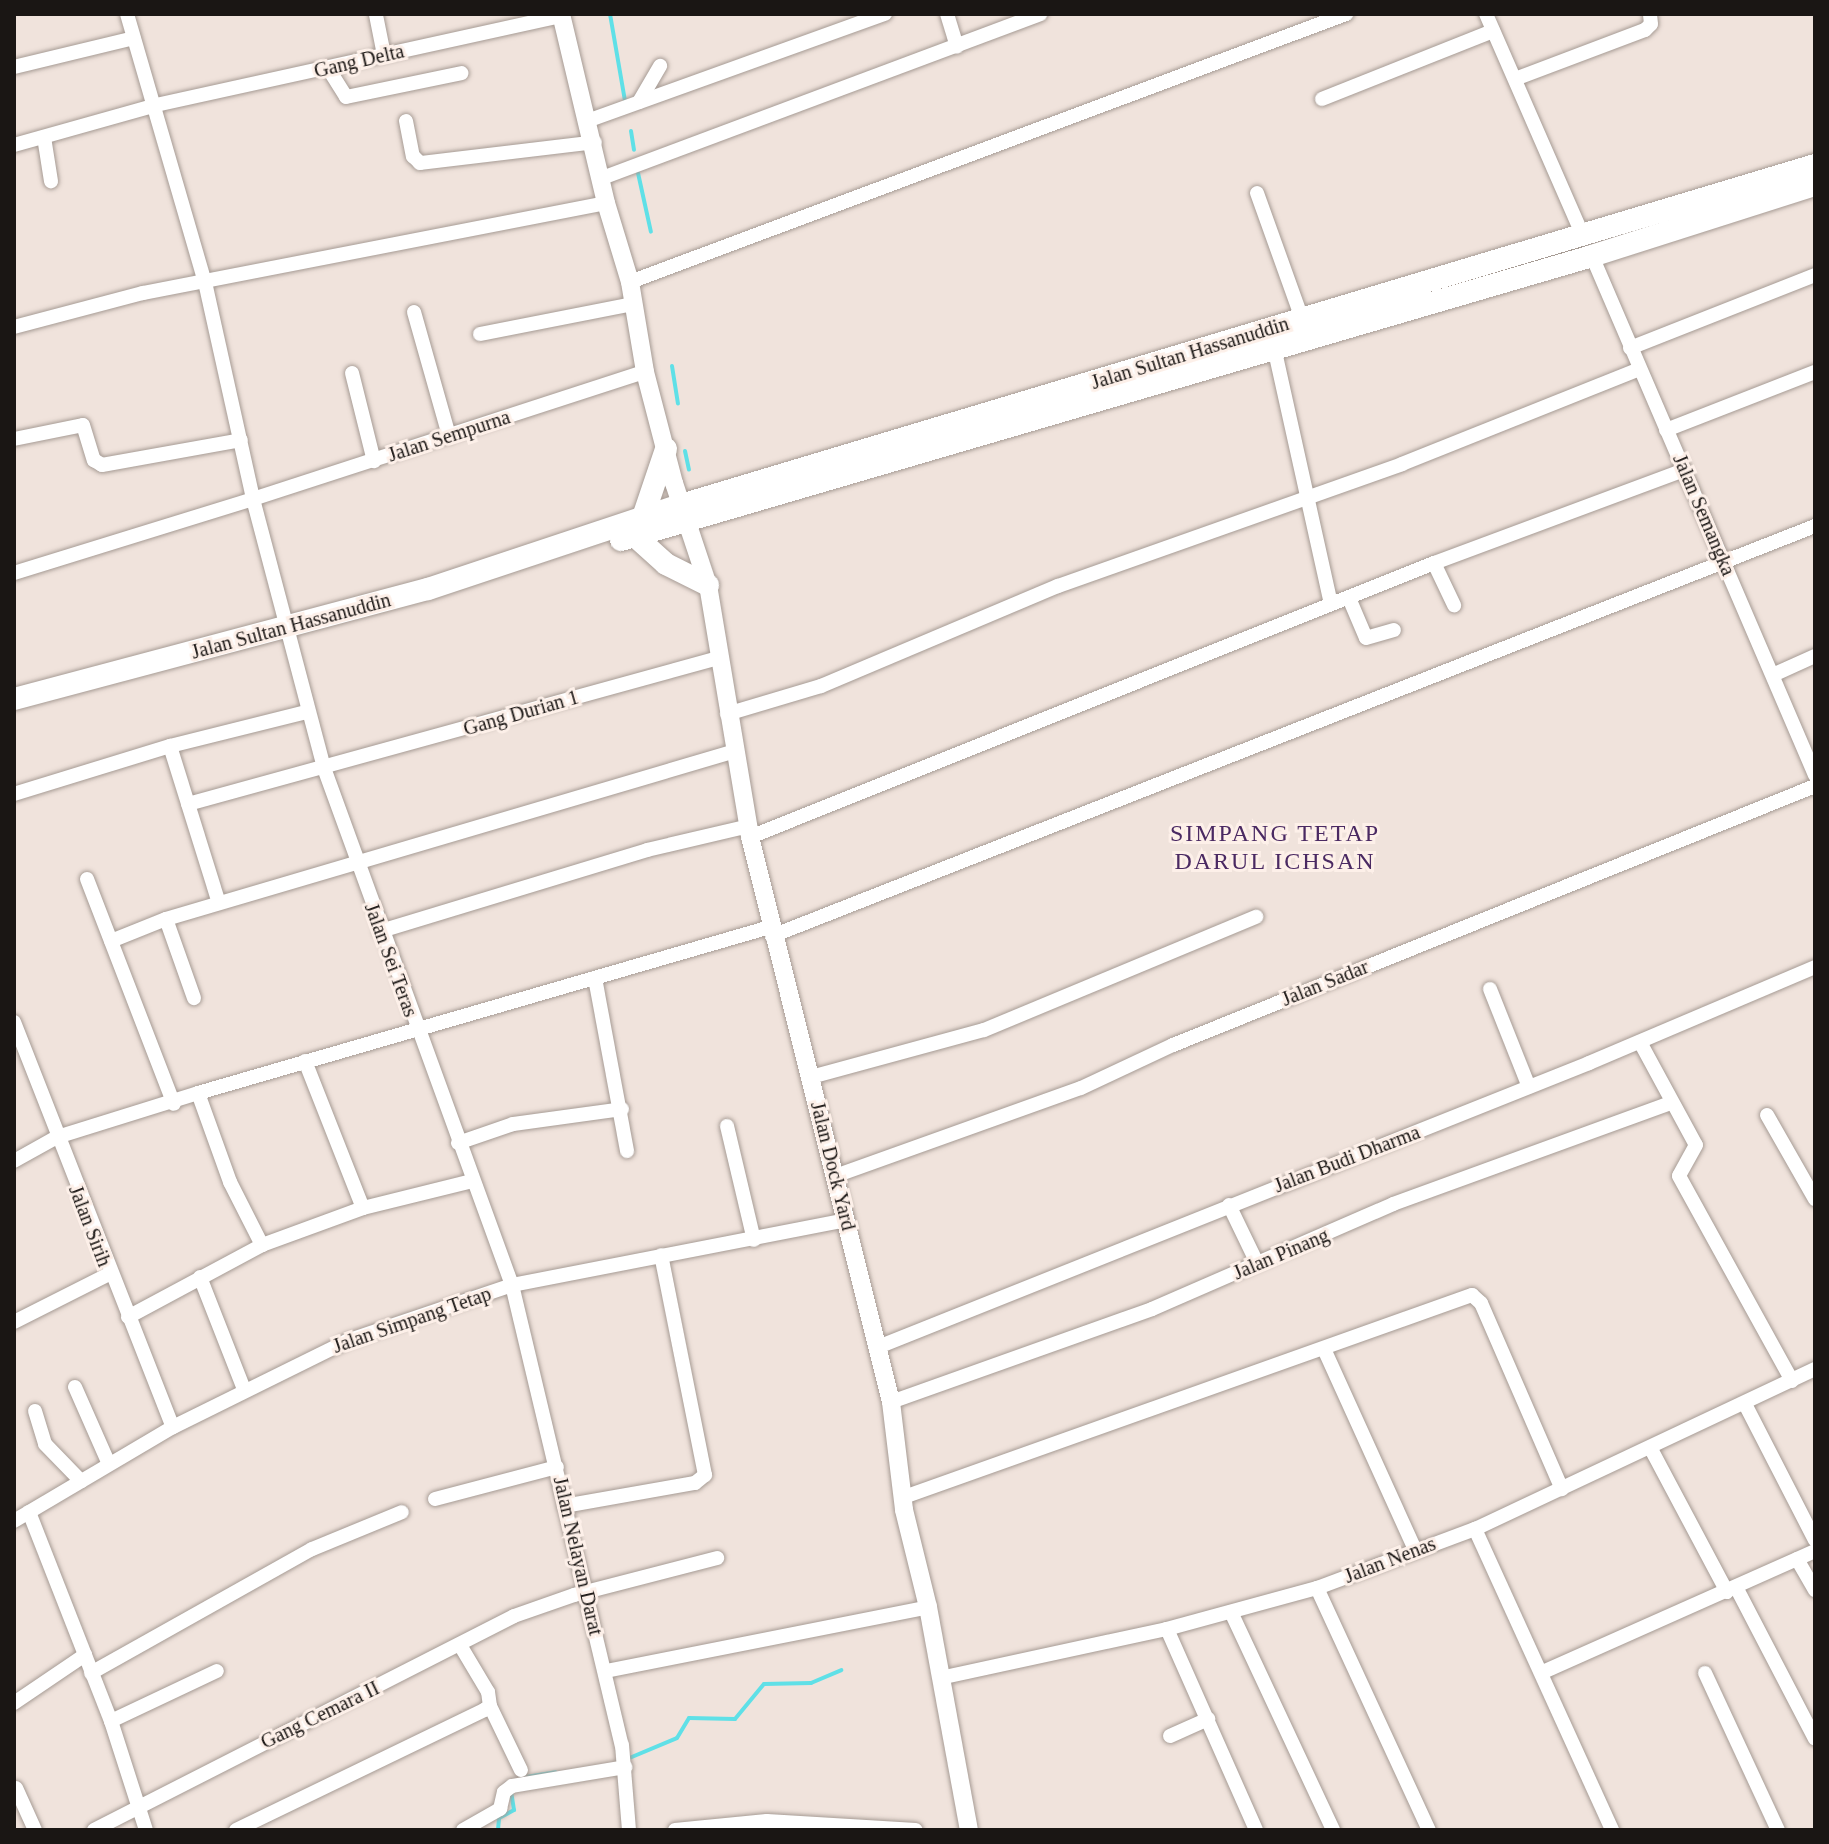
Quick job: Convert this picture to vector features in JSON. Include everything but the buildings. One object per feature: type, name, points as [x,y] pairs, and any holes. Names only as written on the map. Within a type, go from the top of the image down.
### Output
[{"type":"main road","name":"Jalan Sultan Hassanuddin","points":[[684,514],[1274,347],[1758,191],[1815,165]]},
{"type":"main road","name":"Jalan Sultan Hassanuddin","points":[[1758,191],[1815,185]]},
{"type":"main road","name":"Jalan Sultan Hassanuddin","points":[[14,699],[428,589],[564,541],[597,545],[639,528],[1302,319],[1587,246]]},
{"type":"main road","points":[[666,449],[639,528],[666,564],[708,585]]},
{"type":"street","name":"Jalan Sei Teras","points":[[127,14],[156,105],[205,282],[253,499],[306,712],[356,864],[512,1285]]},
{"type":"street","points":[[587,121],[885,14]]},
{"type":"street","points":[[947,14],[957,47]]},
{"type":"street","points":[[602,178],[1040,14]]},
{"type":"street","points":[[630,282],[1346,14]]},
{"type":"street","name":"Jalan Semangka","points":[[1486,14],[1775,674],[1815,775]]},
{"type":"street","points":[[1515,79],[1645,30],[1651,24],[1650,14]]},
{"type":"street","points":[[376,15],[384,55]]},
{"type":"street","name":"Jalan Dock Yard","points":[[562,15],[587,121],[595,142],[606,203],[630,282],[645,372],[684,514],[708,585],[732,752],[750,831],[776,932],[819,1074],[835,1176],[891,1402],[904,1497],[928,1607],[969,1830]]},
{"type":"street","name":"Gang Delta","points":[[14,145],[156,105],[562,15]]},
{"type":"street","points":[[1322,99],[1493,31]]},
{"type":"street","points":[[14,67],[134,38]]},
{"type":"street","points":[[639,102],[660,66]]},
{"type":"street","points":[[328,68],[346,97],[462,73]]},
{"type":"street","points":[[406,121],[413,156],[420,163],[595,142]]},
{"type":"street","points":[[44,137],[51,181]]},
{"type":"street","points":[[1257,193],[1302,319]]},
{"type":"street","points":[[14,327],[205,282],[606,203]]},
{"type":"street","points":[[1630,348],[1815,275]]},
{"type":"street","points":[[480,334],[633,304]]},
{"type":"street","points":[[414,312],[449,436]]},
{"type":"street","points":[[1274,347],[1331,604]]},
{"type":"street","points":[[727,714],[821,686],[1058,586],[1402,464],[1639,369]]},
{"type":"street","name":"Jalan Sempurna","points":[[14,573],[374,461],[645,372]]},
{"type":"street","points":[[1666,430],[1815,372]]},
{"type":"street","points":[[352,373],[374,461]]},
{"type":"street","points":[[14,439],[80,424],[100,465],[241,440]]},
{"type":"street","points":[[381,931],[647,850],[750,831],[1434,563],[1684,470]]},
{"type":"street","points":[[14,1161],[57,1137],[174,1104],[198,1093],[595,978],[814,921],[1815,526]]},
{"type":"street","points":[[1434,563],[1454,605]]},
{"type":"street","points":[[1349,598],[1366,638],[1394,630]]},
{"type":"street","points":[[1775,674],[1815,656]]},
{"type":"street","name":"Gang Durian 1","points":[[188,804],[718,658]]},
{"type":"street","points":[[14,794],[170,746],[306,712]]},
{"type":"street","points":[[170,746],[219,903]]},
{"type":"street","points":[[111,941],[166,919],[732,752]]},
{"type":"street","name":"Jalan Sadar","points":[[835,1176],[1081,1088],[1201,1034],[1815,786]]},
{"type":"street","points":[[87,879],[174,1104]]},
{"type":"street","points":[[819,1074],[984,1030],[1256,917]]},
{"type":"street","points":[[166,919],[194,998]]},
{"type":"street","name":"Jalan Budi Dharma","points":[[878,1347],[1640,1042],[1815,967]]},
{"type":"street","points":[[595,978],[622,1109],[627,1151]]},
{"type":"street","points":[[1490,989],[1529,1087]]},
{"type":"street","name":"Jalan Sirih","points":[[14,1022],[109,1274],[173,1427]]},
{"type":"street","points":[[1640,1042],[1697,1150],[1681,1166],[1679,1176],[1792,1381]]},
{"type":"street","points":[[305,1061],[363,1208]]},
{"type":"street","points":[[198,1093],[230,1182],[262,1245]]},
{"type":"street","name":"Jalan Pinang","points":[[891,1402],[1152,1309],[1393,1204],[1670,1103]]},
{"type":"street","points":[[458,1143],[513,1124],[622,1109]]},
{"type":"street","points":[[1767,1115],[1815,1199]]},
{"type":"street","points":[[727,1126],[754,1240]]},
{"type":"street","points":[[128,1317],[262,1245],[363,1208],[472,1181]]},
{"type":"street","points":[[1229,1205],[1257,1263]]},
{"type":"street","name":"Jalan Simpang Tetap","points":[[14,1521],[173,1427],[244,1389],[347,1341],[512,1285],[847,1220]]},
{"type":"street","points":[[564,1506],[695,1483],[705,1475],[661,1255]]},
{"type":"street","points":[[14,1322],[109,1274]]},
{"type":"street","points":[[200,1277],[244,1389]]},
{"type":"street","name":"Jalan Nelayan Darat","points":[[512,1285],[622,1745],[629,1830]]},
{"type":"street","points":[[904,1497],[1476,1295],[1562,1489]]},
{"type":"street","points":[[1324,1349],[1415,1550]]},
{"type":"street","name":"Jalan Nenas","points":[[940,1678],[1167,1629],[1317,1588],[1475,1529],[1651,1449],[1815,1369]]},
{"type":"street","points":[[75,1387],[109,1464]]},
{"type":"street","points":[[1745,1404],[1815,1540]]},
{"type":"street","points":[[35,1411],[45,1444],[81,1481]]},
{"type":"street","points":[[1651,1449],[1815,1739]]},
{"type":"street","points":[[435,1499],[557,1467]]},
{"type":"street","points":[[29,1512],[111,1721],[142,1806],[146,1830]]},
{"type":"street","points":[[91,1673],[312,1549],[402,1512]]},
{"type":"street","points":[[1475,1529],[1543,1672],[1612,1830]]},
{"type":"street","points":[[1543,1672],[1815,1551]]},
{"type":"street","name":"Gang Cemara II","points":[[94,1830],[535,1607],[717,1558]]},
{"type":"street","points":[[1797,1559],[1815,1590]]},
{"type":"street","points":[[1317,1588],[1429,1830]]},
{"type":"street","points":[[606,1671],[928,1607]]},
{"type":"street","points":[[1231,1612],[1333,1830]]},
{"type":"street","points":[[1167,1629],[1256,1830]]},
{"type":"street","points":[[460,1645],[488,1692],[490,1706],[521,1770]]},
{"type":"street","points":[[14,1703],[85,1655]]},
{"type":"street","points":[[111,1721],[217,1671]]},
{"type":"street","points":[[1705,1673],[1778,1830]]},
{"type":"street","points":[[236,1830],[490,1706]]},
{"type":"street","points":[[1170,1736],[1208,1719]]},
{"type":"street","points":[[463,1830],[500,1809],[509,1788],[625,1766]]},
{"type":"street","points":[[16,1788],[35,1830]]},
{"type":"street","points":[[675,1830],[744,1821],[916,1830]]},
{"type":"waterway","points":[[610,14],[625,101]]},
{"type":"waterway","points":[[631,131],[634,150]]},
{"type":"waterway","points":[[638,173],[651,232]]},
{"type":"waterway","points":[[672,366],[678,404]]},
{"type":"waterway","points":[[685,451],[689,470]]},
{"type":"waterway","points":[[627,1759],[677,1738],[689,1718],[735,1719],[764,1684],[811,1683],[841,1670]]},
{"type":"waterway","points":[[526,1777],[556,1772]]},
{"type":"waterway","points":[[498,1830],[499,1818],[514,1810],[511,1792]]},
{"type":"district","name":"SIMPANG TETAP DARUL ICHSAN","points":[[1275,848]]}]
